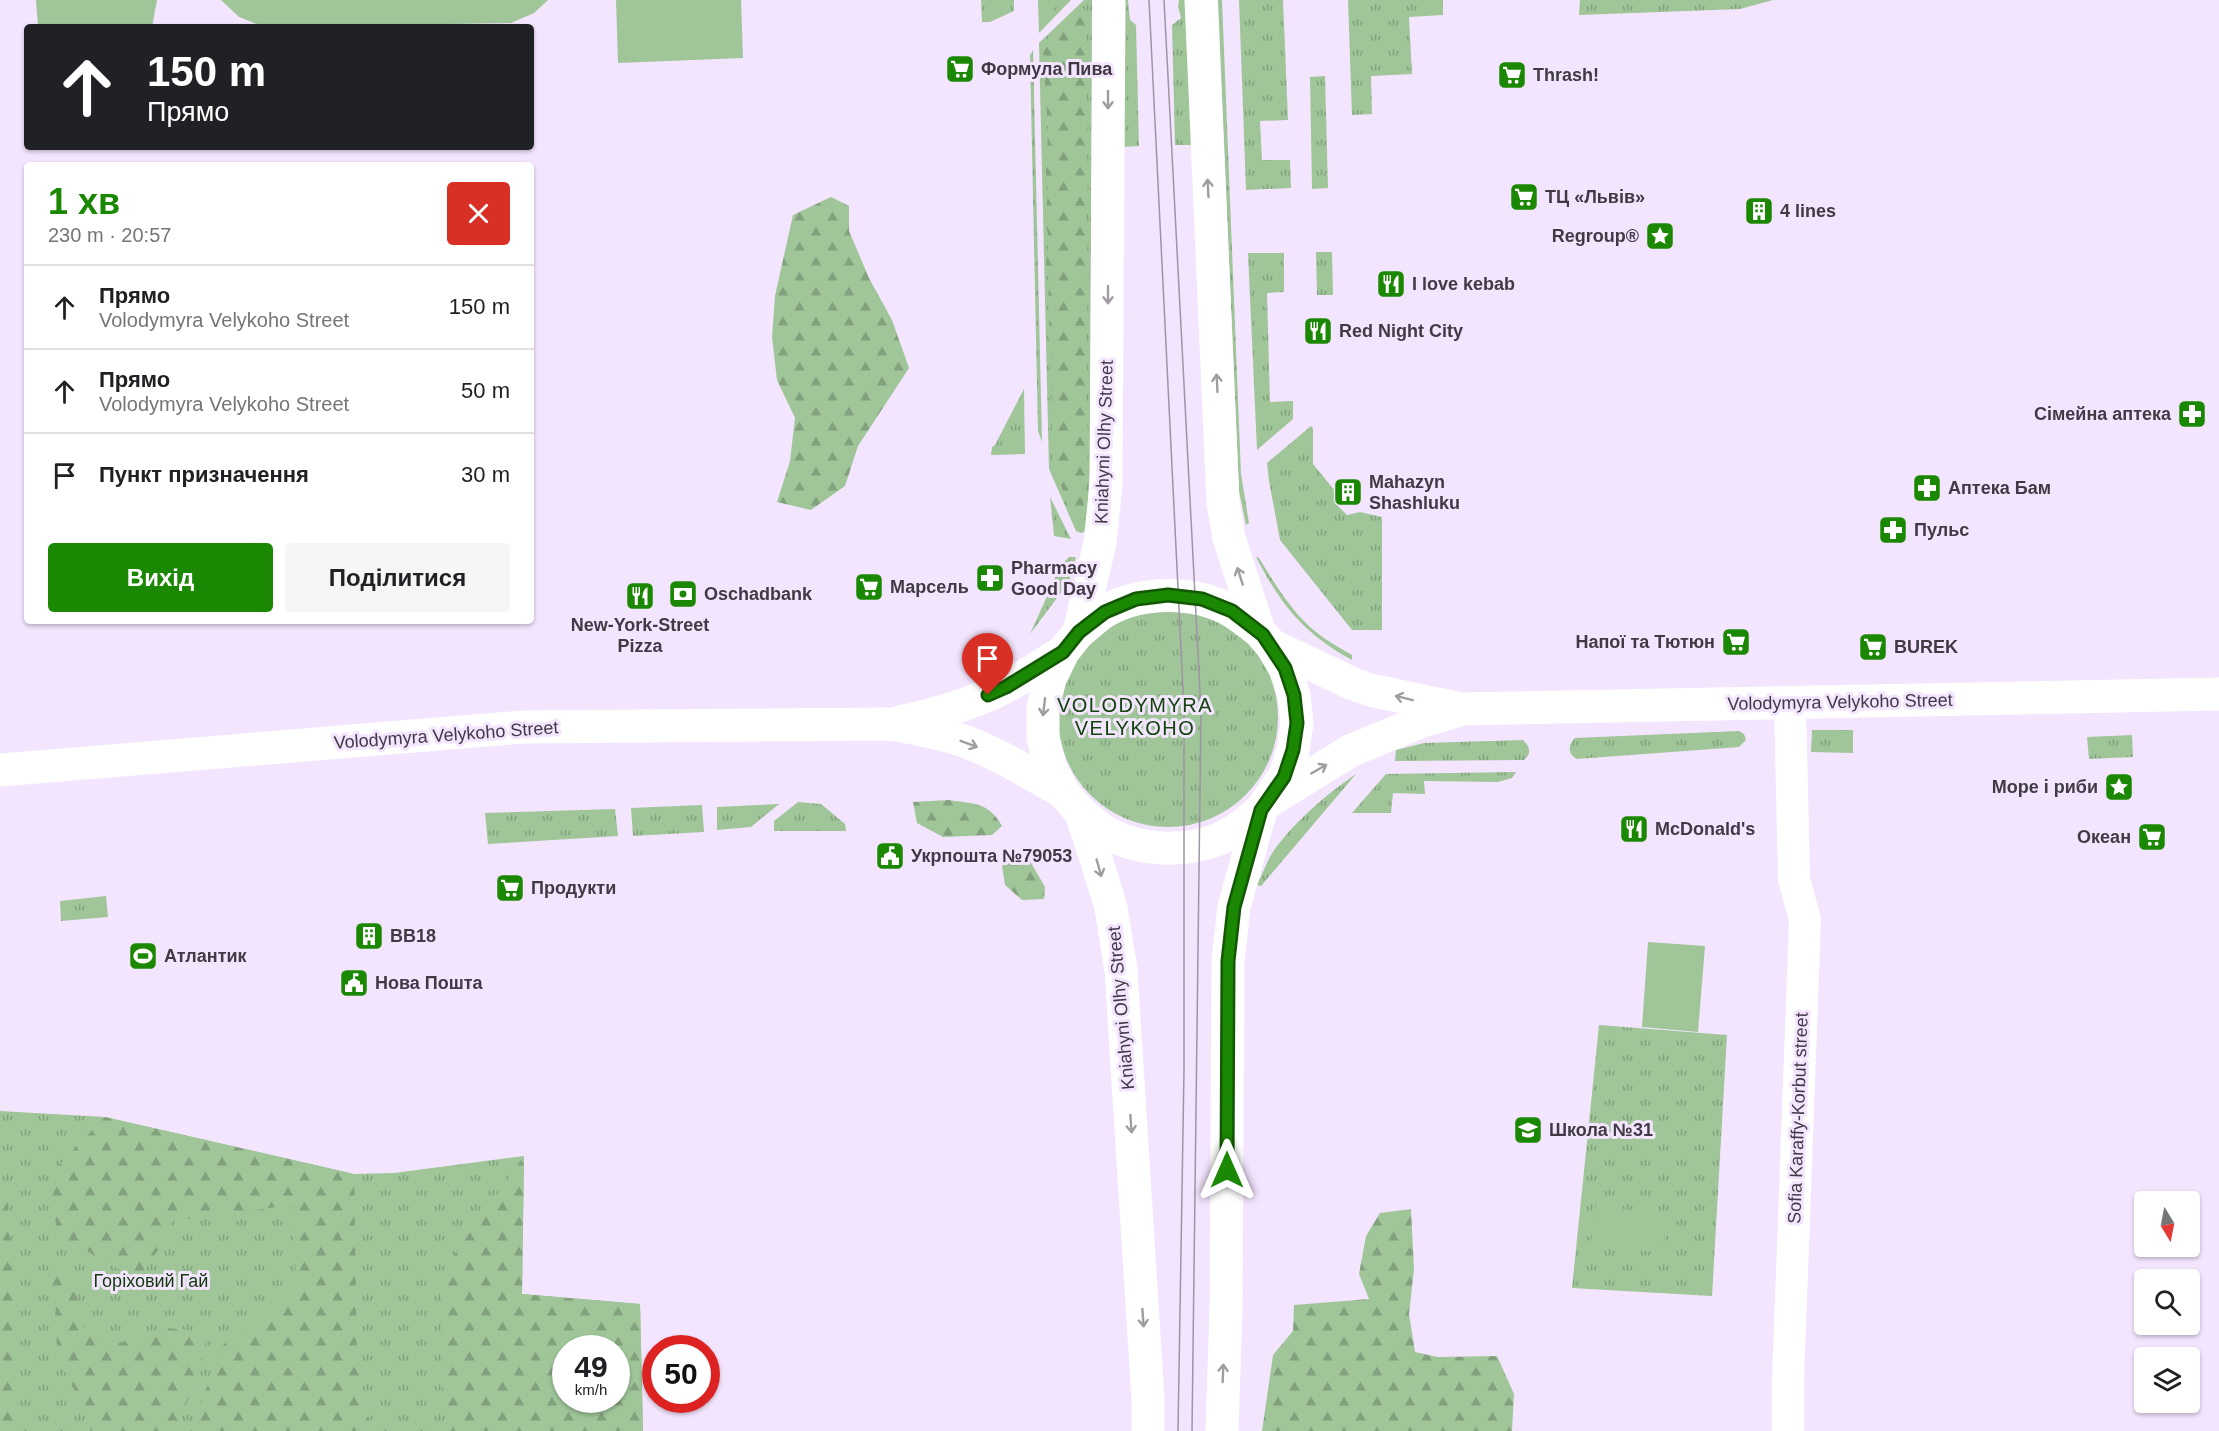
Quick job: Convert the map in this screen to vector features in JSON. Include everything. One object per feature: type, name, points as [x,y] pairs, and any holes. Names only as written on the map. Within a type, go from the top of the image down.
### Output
[{"type":"main road","name":"Kniahyni Olhy Street","points":[[1109,0],[1106,485],[1100,543],[1071,642],[1050,679],[1043,707],[1043,737],[1050,766],[1072,803],[1095,855],[1111,908],[1121,970],[1148,1399],[1148,1431]]},
{"type":"main road","points":[[1201,0],[1223,502],[1229,538],[1265,638],[1285,668],[1294,695],[1297,723],[1293,750],[1284,777],[1265,805],[1234,907],[1228,961],[1226,1309],[1222,1431]]},
{"type":"main road","name":"Volodymyra Velykoho Street","points":[[0,770],[524,727],[892,724],[932,716],[1006,687],[1071,642],[1105,612],[1136,599],[1168,595],[1202,599],[1232,611],[1265,638],[1353,684],[1370,690],[1461,710],[2219,694]]},
{"type":"main road","name":"Volodymyra Velykoho Street","points":[[892,724],[964,741],[998,756],[1072,803],[1107,833],[1137,845],[1169,849],[1195,846],[1219,839],[1241,826],[1265,805],[1316,771],[1350,752],[1424,721],[1461,710]]},
{"type":"street","name":"Sofia Karaffy-Korbut street","points":[[1788,1431],[1805,920],[1794,879],[1790,703]]},
{"type":"green space","points":[[36,0],[157,0],[153,24],[38,24]]},
{"type":"green space","points":[[221,0],[548,0],[534,13],[511,23],[256,24],[239,17]]},
{"type":"green space","points":[[616,0],[741,0],[743,58],[618,63]]},
{"type":"green space","points":[[981,0],[1014,0],[1014,11],[990,22],[982,22]]},
{"type":"green space","points":[[1038,0],[1071,0],[1039,33]]},
{"type":"green space","points":[[1040,0],[1061,0],[1051,13],[1043,18]]},
{"type":"green space","points":[[1084,0],[1092,0],[1090,471],[1086,531],[1081,533],[1076,531],[1049,469],[1039,43]]},
{"type":"green space","points":[[1123,0],[1128,0],[1130,20],[1136,25],[1139,146],[1123,147]]},
{"type":"green space","points":[[1179,0],[1186,0],[1192,145],[1175,145],[1172,25],[1181,18]]},
{"type":"green space","points":[[1218,0],[1222,0],[1241,474],[1249,523],[1246,525],[1239,491]]},
{"type":"green space","points":[[1239,0],[1283,0],[1288,120],[1260,121],[1262,160],[1290,160],[1291,188],[1246,190]]},
{"type":"green space","points":[[1348,0],[1443,0],[1443,15],[1409,17],[1412,74],[1371,76],[1372,114],[1352,115]]},
{"type":"green space","points":[[1580,0],[1773,0],[1740,9],[1579,15]]},
{"type":"green space","points":[[1079,6],[1084,8],[1088,62],[1086,150],[1089,169],[1085,227],[1088,245],[1084,260],[1089,280],[1085,348],[1088,383],[1085,399],[1089,442],[1083,509],[1085,517],[1078,523],[1065,497],[1052,459],[1049,283],[1046,266],[1049,239],[1045,220],[1048,194],[1046,173],[1048,133],[1043,50],[1048,38]]},
{"type":"green space","points":[[1033,50],[1042,442],[1038,431],[1030,56]]},
{"type":"green space","points":[[1325,76],[1328,188],[1312,189],[1310,77]]},
{"type":"green space","points":[[831,197],[849,206],[849,231],[869,278],[892,320],[909,368],[858,446],[845,486],[811,510],[777,502],[790,461],[795,418],[777,380],[772,337],[775,296],[793,215]]},
{"type":"green space","points":[[1316,252],[1332,252],[1333,295],[1317,295]]},
{"type":"green space","points":[[1248,253],[1284,253],[1284,292],[1267,293],[1270,402],[1293,401],[1293,419],[1257,450]]},
{"type":"green space","points":[[1024,389],[1025,454],[991,455],[992,447]]},
{"type":"green space","points":[[1311,426],[1313,428],[1313,464],[1336,492],[1338,506],[1347,515],[1360,512],[1382,517],[1382,630],[1352,630],[1280,540],[1267,463]]},
{"type":"green space","points":[[1050,497],[1071,539],[1054,536]]},
{"type":"green space","points":[[1069,557],[1076,557],[1069,582],[1030,634],[1061,565]]},
{"type":"green space","points":[[1256,557],[1259,558],[1284,598],[1299,616],[1320,635],[1352,655],[1352,660],[1320,640],[1295,617],[1275,590]]},
{"type":"green space","points":[[1157,607],[1179,607],[1210,615],[1229,625],[1246,639],[1260,656],[1270,675],[1276,695],[1278,717],[1276,739],[1270,759],[1260,778],[1246,795],[1229,809],[1200,823],[1179,827],[1157,827],[1136,823],[1116,814],[1098,802],[1083,787],[1062,749],[1058,728],[1058,706],[1062,685],[1071,665],[1083,647],[1098,632],[1136,611]]},
{"type":"green space","points":[[1812,730],[1853,730],[1853,753],[1811,752]]},
{"type":"green space","points":[[1739,731],[1744,734],[1746,740],[1739,747],[1577,759],[1571,755],[1570,749],[1575,738]]},
{"type":"green space","points":[[2132,735],[2133,757],[2089,759],[2087,737]]},
{"type":"green space","points":[[1523,740],[1529,750],[1524,760],[1395,761],[1396,750],[1424,743]]},
{"type":"green space","points":[[1516,772],[1512,778],[1498,782],[1424,781],[1425,794],[1393,793],[1391,813],[1352,813],[1386,774]]},
{"type":"green space","points":[[1356,774],[1261,886],[1257,885],[1271,855],[1288,833],[1322,800]]},
{"type":"green space","points":[[949,800],[986,808],[992,812],[1002,826],[992,835],[943,837],[917,823],[913,802]]},
{"type":"green space","points":[[798,802],[821,804],[845,824],[846,831],[774,831],[774,821]]},
{"type":"green space","points":[[779,804],[751,827],[717,830],[717,807]]},
{"type":"green space","points":[[702,805],[704,832],[633,836],[631,808]]},
{"type":"green space","points":[[615,809],[618,836],[488,844],[485,813]]},
{"type":"green space","points":[[1027,856],[1045,887],[1044,899],[1022,900],[1005,885],[1002,866],[1011,857]]},
{"type":"green space","points":[[106,896],[108,917],[61,921],[60,901]]},
{"type":"green space","points":[[1648,942],[1705,946],[1698,1032],[1642,1027]]},
{"type":"green space","points":[[1599,1025],[1727,1035],[1712,1296],[1572,1288]]},
{"type":"green space","name":"Горіховий Гай","points":[[0,1111],[105,1117],[354,1174],[394,1173],[524,1156],[522,1294],[640,1304],[643,1431],[0,1431]]},
{"type":"green space","points":[[105,1117],[354,1174],[357,1357],[371,1431],[190,1431],[223,1345],[297,1288],[291,1205],[172,1221],[158,1250],[138,1280],[57,1234],[50,1174]]},
{"type":"green space","points":[[524,1156],[522,1294],[640,1304],[643,1431],[447,1431],[443,1384],[440,1275]]},
{"type":"green space","points":[[0,1189],[8,1204],[20,1414],[7,1426],[0,1427]]},
{"type":"green space","points":[[1593,1207],[1666,1212],[1663,1252],[1591,1246]]},
{"type":"green space","points":[[1411,1209],[1414,1269],[1409,1314],[1415,1352],[1438,1357],[1497,1356],[1514,1394],[1512,1431],[1262,1431],[1273,1355],[1293,1331],[1294,1305],[1369,1299],[1359,1274],[1366,1236],[1380,1213]]},
{"type":"green space","points":[[57,1268],[77,1274],[80,1322],[92,1339],[119,1343],[165,1328],[208,1332],[196,1387],[181,1412],[174,1431],[90,1431],[91,1414],[70,1381],[58,1348],[55,1321],[57,1298],[50,1281]]},
{"type":"tram line","points":[[1149,0],[1184,710],[1184,1070],[1178,1431]]},
{"type":"tram line","points":[[1164,0],[1201,711],[1192,1431]]},
{"type":"place","name":"Формула Пива","points":[[960,69]]},
{"type":"place","name":"Thrash!","points":[[1512,75]]},
{"type":"place","name":"ТЦ «Львів»","points":[[1524,197]]},
{"type":"place","name":"4 lines","points":[[1759,211]]},
{"type":"place","name":"Regroup®","points":[[1660,236]]},
{"type":"place","name":"I love kebab","points":[[1391,284]]},
{"type":"place","name":"Red Night City","points":[[1318,331]]},
{"type":"place","name":"Сімейна аптека","points":[[2192,414]]},
{"type":"place","name":"Аптека Бам","points":[[1927,488]]},
{"type":"place","name":"Mahazyn Shashluku","points":[[1348,492]]},
{"type":"place","name":"Пульс","points":[[1893,530]]},
{"type":"place","name":"Pharmacy Good Day","points":[[990,578]]},
{"type":"place","name":"Марсель","points":[[869,587]]},
{"type":"place","name":"Oschadbank","points":[[683,594]]},
{"type":"place","name":"New-York-Street Pizza","points":[[640,596]]},
{"type":"place","name":"Напої та Тютюн","points":[[1736,642]]},
{"type":"place","name":"BUREK","points":[[1873,647]]},
{"type":"place","name":"Море і риби","points":[[2119,787]]},
{"type":"place","name":"McDonald's","points":[[1634,829]]},
{"type":"place","name":"Океан","points":[[2152,837]]},
{"type":"place","name":"Укрпошта №79053","points":[[890,856]]},
{"type":"place","name":"Продукти","points":[[510,888]]},
{"type":"place","name":"BB18","points":[[369,936]]},
{"type":"place","name":"Атлантик","points":[[143,956]]},
{"type":"place","name":"Нова Пошта","points":[[354,983]]},
{"type":"place","name":"Школа №31","points":[[1528,1130]]},
{"type":"district","name":"VOLODYMYRA VELYKOHO","points":[[1135,716]]},
{"type":"route","points":[[988,695],[1006,687],[1063,652],[1079,632],[1105,612],[1136,599],[1168,595],[1202,599],[1232,611],[1263,635],[1285,668],[1294,695],[1297,723],[1293,750],[1284,777],[1261,810],[1234,907],[1228,961],[1227,1170]]}]
